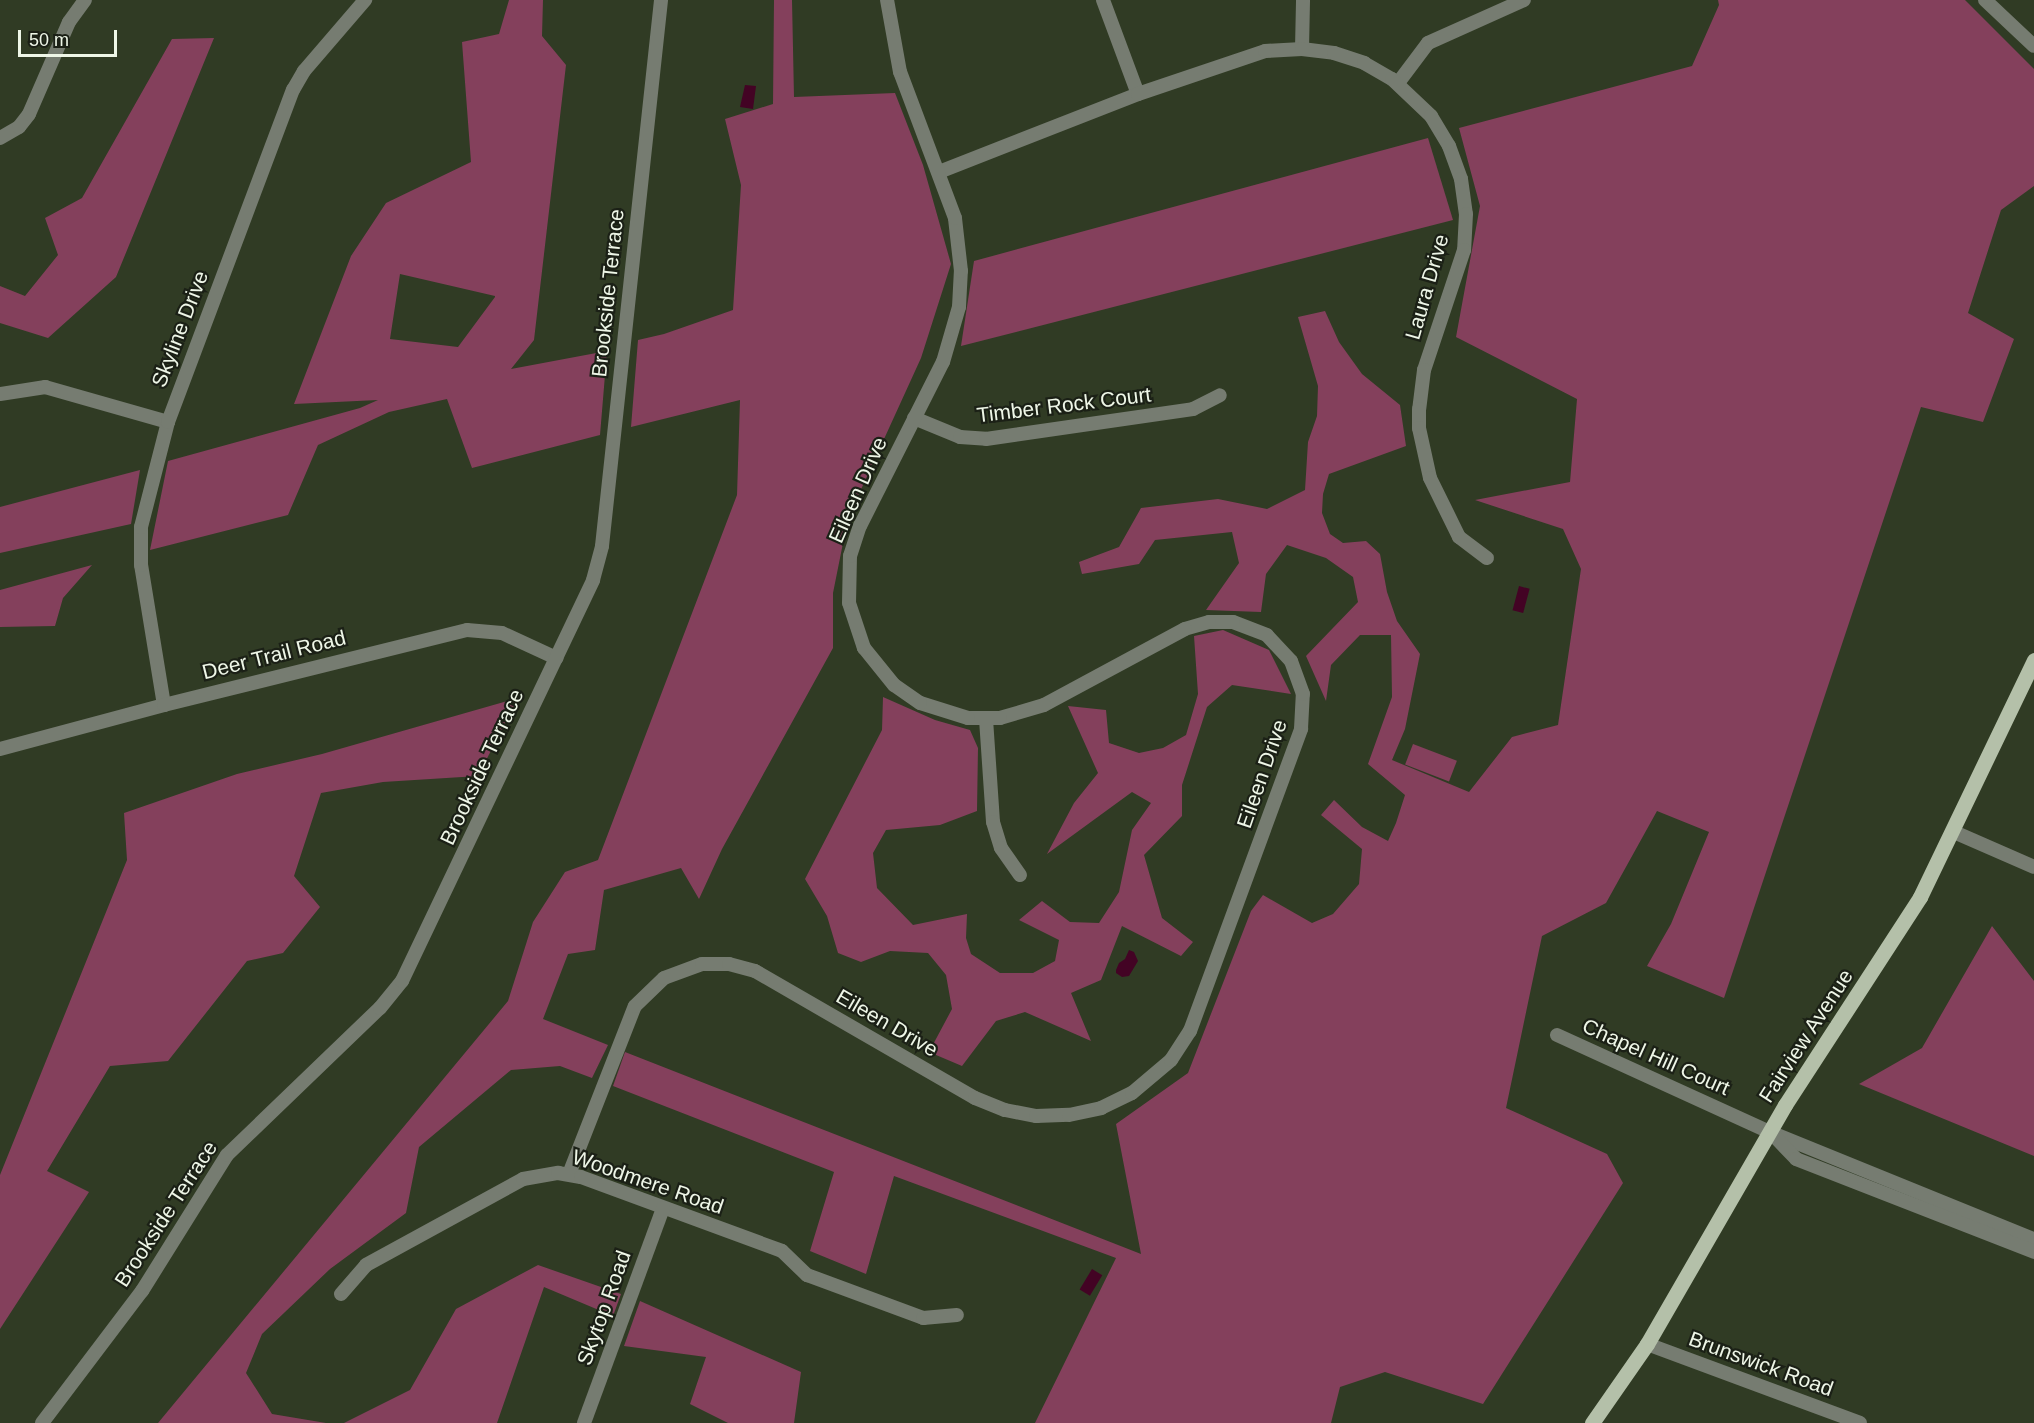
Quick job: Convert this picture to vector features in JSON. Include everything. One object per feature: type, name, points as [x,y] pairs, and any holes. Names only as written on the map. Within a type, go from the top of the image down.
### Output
[{"type":"main road","name":"Fairview Avenue","points":[[1592,1423],[1647,1344],[1820,1050],[1898,935],[1954,832],[2034,660]]},
{"type":"street","points":[[0,138],[19,127],[30,114],[69,22],[85,0]]},
{"type":"street","name":"Skyline Drive","points":[[164,705],[141,565],[141,527],[168,422],[293,90],[304,72],[365,0]]},
{"type":"street","name":"Brookside Terrace","points":[[42,1423],[142,1290],[227,1155],[380,1008],[402,981],[593,580],[602,546],[661,0]]},
{"type":"street","name":"Eileen Drive","points":[[570,1174],[635,1006],[664,978],[702,964],[729,964],[755,971],[975,1098],[1020,1114],[1053,1116],[1101,1108],[1132,1093],[1171,1060],[1197,1016],[1298,740],[1304,706],[1300,683],[1291,661],[1277,642],[1257,629],[1233,622],[1209,622],[1185,630],[1044,705],[1015,715],[986,719],[952,715],[907,695],[873,662],[852,619],[848,572],[854,541],[950,344],[960,298],[962,271],[958,235],[939,172],[900,72],[887,0]]},
{"type":"street","points":[[1103,0],[1138,94]]},
{"type":"street","points":[[1302,49],[1304,0]]},
{"type":"street","points":[[1398,83],[1428,43],[1524,0]]},
{"type":"street","points":[[1985,0],[2034,46]]},
{"type":"street","name":"Laura Drive","points":[[939,172],[1247,54],[1302,49],[1349,57],[1378,70],[1398,83],[1419,102],[1441,130],[1456,162],[1465,197],[1464,250],[1424,370],[1419,428],[1430,478],[1459,537],[1487,558]]},
{"type":"street","points":[[0,394],[45,387],[168,422]]},
{"type":"street","name":"Timber Rock Court","points":[[914,418],[960,436],[986,439],[1193,408],[1220,395]]},
{"type":"street","name":"Deer Trail Road","points":[[0,748],[467,630],[502,633],[556,658]]},
{"type":"street","points":[[986,719],[993,822],[1000,848],[1020,874]]},
{"type":"street","points":[[1954,832],[2034,867]]},
{"type":"street","name":"Chapel Hill Court","points":[[1557,1035],[1939,1208]]},
{"type":"street","name":"Woodmere Road","points":[[341,1294],[366,1265],[512,1184],[546,1173],[570,1174],[783,1251],[807,1275],[923,1318],[957,1315]]},
{"type":"street","name":"Skytop Road","points":[[584,1423],[663,1208]]},
{"type":"street","points":[[1939,1208],[2034,1239]]},
{"type":"street","points":[[1939,1208],[2034,1252]]},
{"type":"street","name":"Brunswick Road","points":[[1647,1344],[1860,1423]]},
{"type":"shaded area","points":[[509,0],[543,0],[542,36],[566,65],[534,340],[511,369],[607,351],[600,435],[472,468],[447,399],[389,412],[318,445],[288,515],[150,550],[168,461],[360,408],[378,400],[294,404],[351,256],[386,203],[471,162],[462,42],[499,34]],"holes":[[[400,274],[495,296],[458,347],[390,339]]]},
{"type":"shaded area","points":[[774,0],[792,0],[794,97],[895,93],[923,165],[951,264],[921,358],[848,518],[833,593],[833,648],[722,849],[699,899],[681,868],[604,890],[595,950],[568,954],[543,1019],[608,1045],[592,1078],[560,1066],[511,1070],[419,1147],[406,1213],[330,1269],[262,1334],[246,1373],[272,1414],[326,1423],[158,1423],[508,1001],[533,922],[565,872],[598,860],[737,495],[740,400],[631,427],[638,340],[664,334],[733,310],[741,185],[725,119],[773,104]]},
{"type":"shaded area","points":[[1718,0],[1965,0],[2034,69],[2034,186],[2001,210],[1968,313],[2014,339],[1983,422],[1921,407],[1724,998],[1647,966],[1671,924],[1709,832],[1657,811],[1606,903],[1542,936],[1506,1108],[1607,1154],[1623,1183],[1483,1404],[1385,1372],[1340,1387],[1331,1423],[1035,1423],[1116,1258],[894,1176],[866,1274],[810,1251],[834,1172],[613,1086],[625,1052],[1141,1254],[1116,1124],[1188,1073],[1251,911],[1263,895],[1312,923],[1333,914],[1359,884],[1362,849],[1321,815],[1334,800],[1362,827],[1388,841],[1396,823],[1405,795],[1368,764],[1392,697],[1391,635],[1360,635],[1331,665],[1326,701],[1306,656],[1358,602],[1353,577],[1326,558],[1287,545],[1266,574],[1261,612],[1206,610],[1239,563],[1232,532],[1155,540],[1139,564],[1082,574],[1079,562],[1119,547],[1141,508],[1218,499],[1267,509],[1305,490],[1308,442],[1317,416],[1318,386],[1298,317],[1325,311],[1339,342],[1362,374],[1400,405],[1406,446],[1329,474],[1323,494],[1322,513],[1330,534],[1343,543],[1366,541],[1380,554],[1387,592],[1397,621],[1420,654],[1405,729],[1392,760],[1469,792],[1512,737],[1558,725],[1581,569],[1563,529],[1475,500],[1570,482],[1577,399],[1456,337],[1480,206],[1459,128],[1692,66],[1719,5]]},
{"type":"shaded area","points":[[214,38],[116,277],[48,338],[0,323],[0,286],[25,296],[58,255],[45,218],[82,198],[172,39]]},
{"type":"shaded area","points":[[745,85],[756,86],[753,109],[740,107]]},
{"type":"shaded area","points":[[1428,138],[1453,220],[961,346],[974,261]]},
{"type":"shaded area","points":[[140,470],[131,524],[0,553],[0,507]]},
{"type":"shaded area","points":[[92,565],[63,598],[55,626],[0,627],[0,590]]},
{"type":"shaded area","points":[[1519,586],[1530,589],[1523,613],[1513,610]]},
{"type":"shaded area","points":[[1223,630],[1269,650],[1291,694],[1232,685],[1207,707],[1182,785],[1182,816],[1144,855],[1162,918],[1193,942],[1181,956],[1122,926],[1101,980],[1071,993],[1091,1041],[1025,1012],[996,1021],[962,1066],[929,1052],[952,1009],[946,975],[928,953],[890,951],[861,962],[838,953],[827,916],[805,879],[882,730],[883,697],[935,720],[970,730],[978,748],[977,811],[940,825],[886,830],[873,853],[877,888],[913,925],[967,914],[966,938],[971,954],[1000,973],[1033,973],[1055,961],[1059,940],[1019,920],[1042,901],[1070,922],[1099,923],[1119,892],[1132,830],[1151,803],[1132,792],[1047,854],[1074,803],[1098,773],[1068,706],[1106,710],[1109,743],[1139,753],[1163,748],[1186,735],[1198,694],[1194,636]]},
{"type":"shaded area","points":[[518,698],[478,776],[383,782],[321,793],[294,876],[320,907],[283,953],[247,961],[168,1061],[110,1066],[47,1171],[89,1192],[0,1329],[0,1175],[127,860],[124,813],[237,774],[322,754]]},
{"type":"shaded area","points":[[1413,744],[1457,761],[1449,781],[1405,765]]},
{"type":"shaded area","points":[[1992,926],[2034,981],[2034,1156],[1859,1084],[1922,1048]]},
{"type":"shaded area","points":[[1129,950],[1134,952],[1138,961],[1129,976],[1122,977],[1116,973],[1116,970]]},
{"type":"shaded area","points":[[538,1265],[621,1294],[613,1316],[544,1287],[497,1423],[344,1423],[410,1390],[456,1309]]},
{"type":"shaded area","points":[[1092,1269],[1102,1275],[1090,1296],[1080,1290]]},
{"type":"shaded area","points":[[640,1301],[801,1372],[794,1423],[728,1423],[690,1404],[706,1357],[624,1346]]}]
